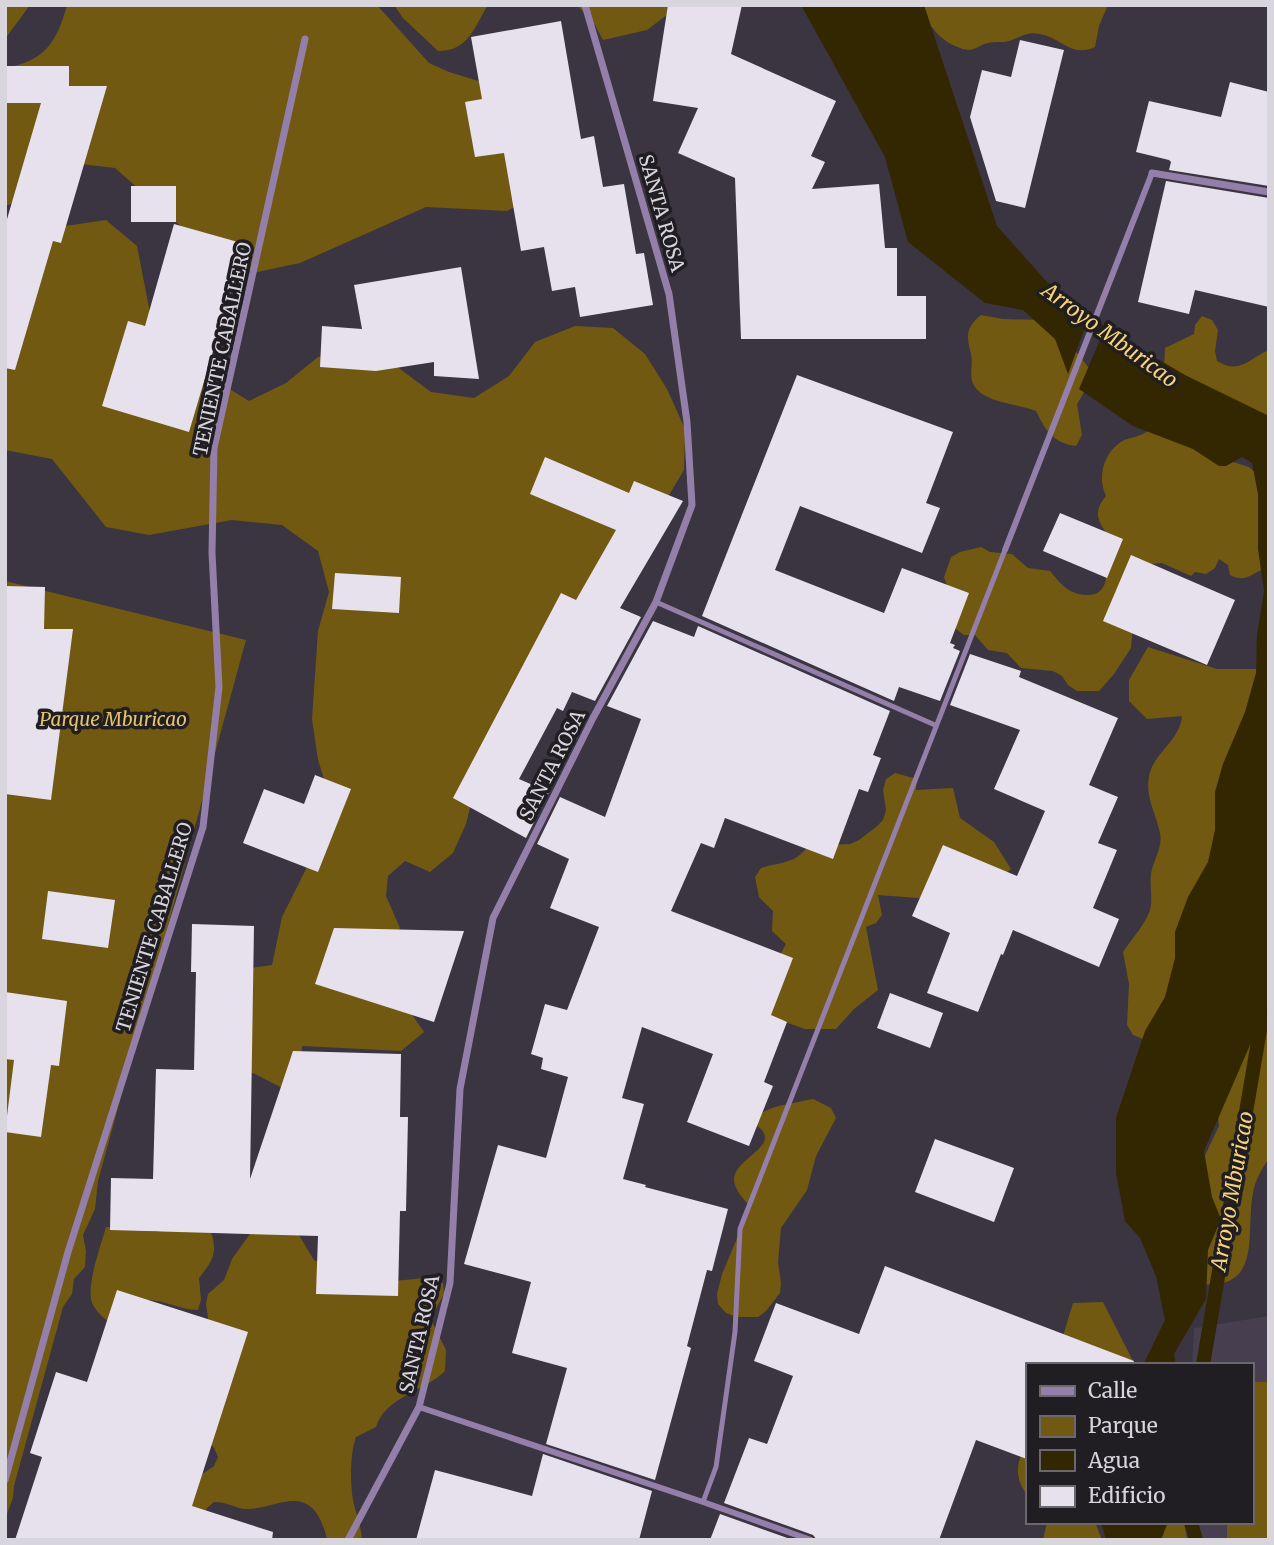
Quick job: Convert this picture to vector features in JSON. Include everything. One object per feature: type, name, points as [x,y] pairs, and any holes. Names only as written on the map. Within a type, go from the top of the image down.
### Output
[{"type":"street","name":"SANTA ROSA","points":[[348,1540],[419,1407],[450,1283],[460,1089],[493,918],[593,718],[656,602],[692,505],[687,422],[669,294],[585,5]]},
{"type":"street","name":"TENIENTE CABALLERO","points":[[5,1480],[68,1252],[203,827],[219,687],[212,553],[214,448],[305,39]]},
{"type":"street","points":[[1005,550],[1152,173],[1269,192]]},
{"type":"street","points":[[419,1407],[811,1540]]},
{"type":"lane","points":[[703,1502],[716,1467],[733,1345],[740,1229],[1005,550]]},
{"type":"lane","points":[[656,602],[935,725]]},
{"type":"shaded area","points":[[1269,1316],[1269,1540],[1184,1540],[1184,1524],[1253,1524],[1253,1363],[1192,1363],[1194,1328]]},
{"type":"green space","points":[[5,5],[30,5],[5,39]]},
{"type":"green space","points":[[67,5],[377,5],[429,63],[508,90],[546,191],[507,211],[426,207],[300,263],[257,272],[214,263],[184,229],[115,168],[72,163],[41,193],[5,206],[5,68],[30,60],[47,48],[59,29]]},
{"type":"green space","points":[[394,5],[488,5],[464,42],[457,47],[438,51],[403,18]]},
{"type":"green space","points":[[577,5],[680,5],[647,30],[603,40],[595,25]]},
{"type":"green space","points":[[886,5],[1108,5],[1099,26],[1095,47],[1087,50],[1073,49],[1048,36],[1035,33],[968,50],[947,42],[932,27],[922,28]]},
{"type":"green space","points":[[106,220],[137,246],[153,328],[173,363],[210,377],[249,401],[286,383],[318,357],[357,355],[396,366],[431,392],[474,398],[509,376],[535,342],[575,326],[613,328],[645,354],[667,389],[685,429],[684,470],[662,507],[600,561],[576,600],[548,629],[476,784],[466,824],[453,853],[430,872],[405,861],[388,876],[386,896],[400,928],[390,955],[404,1003],[424,1032],[401,1051],[302,1046],[300,1076],[290,1092],[243,1068],[250,968],[272,965],[282,917],[320,841],[331,801],[318,760],[312,719],[318,631],[329,592],[318,551],[282,525],[232,520],[149,535],[106,527],[52,459],[5,450],[5,270],[65,226]]},
{"type":"green space","points":[[981,315],[1039,320],[1058,329],[1092,372],[1088,386],[1077,404],[1082,435],[1076,446],[1061,442],[1051,435],[1036,411],[1000,402],[976,389],[971,378],[972,357],[968,337],[972,324]]},
{"type":"green space","points":[[1202,316],[1212,320],[1218,330],[1215,351],[1217,361],[1238,366],[1269,350],[1269,421],[1164,368],[1165,348],[1194,334],[1195,325]]},
{"type":"green space","points":[[1160,420],[1217,457],[1249,467],[1257,474],[1267,568],[1241,578],[1230,575],[1228,565],[1219,559],[1215,568],[1206,574],[1195,572],[1191,576],[1162,563],[1151,564],[1133,626],[1131,648],[1099,691],[1077,691],[1053,671],[1021,668],[1007,653],[988,650],[975,635],[964,635],[956,629],[954,607],[944,577],[951,557],[960,552],[981,547],[990,552],[1012,554],[1028,568],[1050,571],[1074,593],[1093,594],[1102,589],[1107,572],[1107,539],[1098,513],[1106,496],[1102,483],[1105,462],[1120,443],[1145,433]]},
{"type":"green space","name":"Parque Mburicao","points":[[5,581],[246,640],[98,1181],[95,1209],[83,1235],[85,1267],[74,1279],[72,1294],[63,1307],[13,1498],[5,1519]]},
{"type":"green space","points":[[1148,647],[1217,669],[1262,669],[1269,750],[1257,837],[1143,1039],[1133,1035],[1127,1025],[1129,984],[1123,952],[1149,912],[1151,874],[1160,844],[1160,833],[1148,791],[1149,776],[1156,760],[1177,733],[1182,716],[1147,719],[1129,701],[1129,680]]},
{"type":"green space","points":[[895,773],[917,779],[916,790],[953,788],[960,818],[994,842],[1011,869],[986,890],[958,901],[878,895],[882,915],[876,923],[866,927],[878,990],[854,1009],[836,1029],[805,1029],[766,1015],[768,977],[786,944],[772,931],[773,911],[759,897],[755,877],[761,868],[787,862],[808,846],[850,844],[859,840],[883,820],[886,810],[883,790],[886,779]]},
{"type":"green space","points":[[1269,921],[1269,1158],[1254,1188],[1247,1256],[1242,1269],[1233,1278],[1219,1284],[1198,1284],[1199,1168],[1219,1126],[1217,1106]]},
{"type":"green space","points":[[813,1099],[831,1108],[836,1118],[816,1156],[807,1190],[781,1228],[778,1262],[780,1293],[758,1317],[737,1317],[726,1313],[718,1304],[717,1294],[722,1274],[750,1207],[737,1191],[734,1179],[743,1163],[758,1150],[765,1136],[761,1129],[749,1121],[772,1108]]},
{"type":"green space","points":[[194,1224],[210,1229],[214,1244],[211,1260],[199,1278],[201,1300],[198,1310],[147,1300],[117,1327],[101,1315],[92,1303],[91,1282],[106,1227],[156,1232]]},
{"type":"green space","points":[[259,1227],[297,1232],[314,1260],[334,1269],[394,1281],[435,1277],[443,1283],[444,1294],[434,1312],[432,1322],[446,1350],[445,1371],[397,1401],[388,1408],[376,1427],[356,1437],[351,1485],[362,1540],[327,1540],[320,1519],[313,1509],[296,1501],[246,1509],[214,1502],[202,1518],[142,1471],[194,1469],[204,1473],[214,1466],[218,1457],[207,1439],[209,1325],[206,1304],[208,1294],[224,1280],[232,1259],[250,1234]]},
{"type":"green space","points":[[1103,1302],[1134,1363],[1057,1363],[1073,1303]]},
{"type":"green space","points":[[1253,1382],[1269,1382],[1269,1540],[1227,1540],[1227,1524],[1253,1524]]},
{"type":"green space","points":[[1026,1447],[1026,1492],[1018,1476],[1021,1457]]},
{"type":"green space","points":[[1047,1524],[1096,1524],[1102,1540],[1043,1540]]},
{"type":"green space","points":[[1126,1524],[1184,1524],[1187,1540],[1125,1540]]},
{"type":"water","points":[[801,5],[924,5],[997,226],[1047,282],[1090,314],[1068,374],[1055,339],[1023,310],[985,303],[908,242],[885,157]]},
{"type":"water","points":[[1105,328],[1185,375],[1269,416],[1269,1022],[1250,1045],[1204,1151],[1212,1197],[1221,1219],[1208,1250],[1206,1299],[1174,1354],[1176,1363],[1144,1363],[1165,1320],[1156,1276],[1140,1238],[1125,1221],[1116,1173],[1116,1118],[1145,1031],[1165,997],[1175,958],[1175,932],[1188,897],[1208,862],[1215,830],[1215,792],[1223,764],[1245,712],[1256,673],[1257,635],[1264,591],[1258,549],[1258,494],[1252,463],[1242,457],[1226,466],[1219,466],[1193,449],[1133,426],[1079,389]]},
{"type":"water","points":[[1102,1524],[1167,1524],[1161,1540],[1106,1540]]},
{"type":"building","points":[[668,5],[742,5],[731,54],[836,101],[811,156],[825,162],[812,189],[879,184],[885,248],[897,248],[897,296],[926,296],[926,339],[741,339],[735,178],[678,153],[698,108],[653,101]]},
{"type":"building","points":[[561,21],[581,139],[594,136],[603,187],[624,184],[636,254],[644,253],[653,305],[580,317],[575,287],[552,291],[544,247],[521,251],[504,153],[475,157],[465,102],[482,99],[471,37]]},
{"type":"building","points":[[1020,40],[1064,50],[1025,208],[996,201],[970,117],[982,70],[1011,77]]},
{"type":"building","points":[[5,66],[69,66],[69,86],[107,86],[61,243],[53,241],[15,370],[5,368],[5,226],[41,103],[5,103]]},
{"type":"building","points":[[1230,82],[1269,92],[1269,186],[1169,170],[1169,160],[1136,152],[1149,101],[1221,117]]},
{"type":"building","points":[[1166,181],[1269,198],[1269,307],[1195,290],[1189,314],[1138,302]]},
{"type":"building","points":[[131,186],[176,186],[176,222],[131,222]]},
{"type":"building","points":[[174,224],[245,244],[189,432],[102,406],[128,321],[145,326]]},
{"type":"building","points":[[461,267],[479,379],[434,376],[434,362],[376,371],[320,367],[322,326],[362,329],[354,285]]},
{"type":"building","points":[[797,375],[953,432],[926,503],[940,508],[922,553],[800,506],[775,570],[884,613],[902,568],[969,593],[950,643],[960,651],[940,701],[899,687],[894,701],[702,616]]},
{"type":"building","points":[[545,457],[629,493],[634,481],[683,501],[620,608],[641,617],[595,701],[572,692],[563,711],[557,708],[519,779],[549,792],[526,838],[453,798],[561,593],[576,600],[616,530],[530,494]]},
{"type":"building","points":[[1060,513],[1123,539],[1107,578],[1043,551]]},
{"type":"building","points":[[1131,555],[1235,600],[1207,665],[1103,621]]},
{"type":"building","points":[[335,573],[401,577],[399,613],[332,609]]},
{"type":"building","points":[[5,586],[45,587],[44,629],[73,629],[51,800],[5,794]]},
{"type":"building","points":[[653,621],[694,637],[698,626],[890,711],[873,755],[881,758],[868,792],[859,789],[833,859],[725,818],[714,848],[701,843],[671,911],[793,958],[771,1015],[787,1022],[764,1082],[773,1086],[749,1146],[687,1122],[713,1054],[642,1027],[622,1098],[644,1104],[623,1179],[728,1209],[712,1271],[707,1270],[687,1346],[691,1348],[655,1480],[546,1444],[567,1368],[512,1353],[531,1282],[464,1264],[498,1145],[546,1158],[568,1077],[541,1069],[543,1058],[531,1054],[545,1004],[567,1010],[599,927],[550,908],[569,859],[537,844],[560,797],[605,817],[641,719],[607,706]]},
{"type":"building","points":[[970,654],[1021,671],[1019,677],[1118,718],[1089,785],[1118,797],[1098,843],[1117,850],[1093,908],[1119,919],[1099,967],[1013,930],[978,1012],[927,993],[950,933],[912,916],[943,845],[1017,876],[1045,811],[994,789],[1020,730],[950,705]]},
{"type":"building","points":[[315,775],[351,789],[318,872],[243,843],[264,789],[304,804]]},
{"type":"building","points":[[48,891],[115,900],[108,948],[42,939]]},
{"type":"building","points":[[192,924],[254,926],[250,1179],[293,1051],[401,1054],[400,1117],[408,1117],[406,1211],[400,1211],[398,1296],[316,1294],[318,1236],[110,1230],[111,1178],[153,1179],[156,1069],[194,1070],[196,972],[191,972]]},
{"type":"building","points":[[334,928],[464,931],[434,1022],[315,984]]},
{"type":"building","points":[[5,992],[67,1001],[59,1066],[51,1065],[41,1137],[5,1132],[14,1060],[5,1059]]},
{"type":"building","points":[[890,993],[943,1013],[930,1048],[877,1028]]},
{"type":"building","points":[[935,1139],[1014,1168],[994,1222],[915,1192]]},
{"type":"building","points":[[885,1266],[1134,1361],[1026,1363],[1026,1459],[976,1440],[939,1540],[817,1540],[813,1535],[724,1503],[749,1438],[767,1444],[793,1376],[754,1361],[776,1303],[859,1334]]},
{"type":"building","points":[[117,1290],[248,1332],[192,1506],[273,1532],[272,1540],[15,1540],[42,1457],[30,1453],[56,1372],[87,1382]]},
{"type":"building","points":[[543,1454],[652,1491],[639,1540],[416,1540],[435,1470],[532,1496]]},
{"type":"building","points":[[720,1514],[793,1540],[710,1540]]},
{"type":"waterway","name":"Arroyo Mburicao","points":[[1072,310],[1117,344]]},
{"type":"waterway","name":"Arroyo Mburicao","points":[[1203,1363],[1262,1018]]},
{"type":"waterway","name":"Arroyo Mburicao","points":[[1192,1524],[1196,1540]]}]
